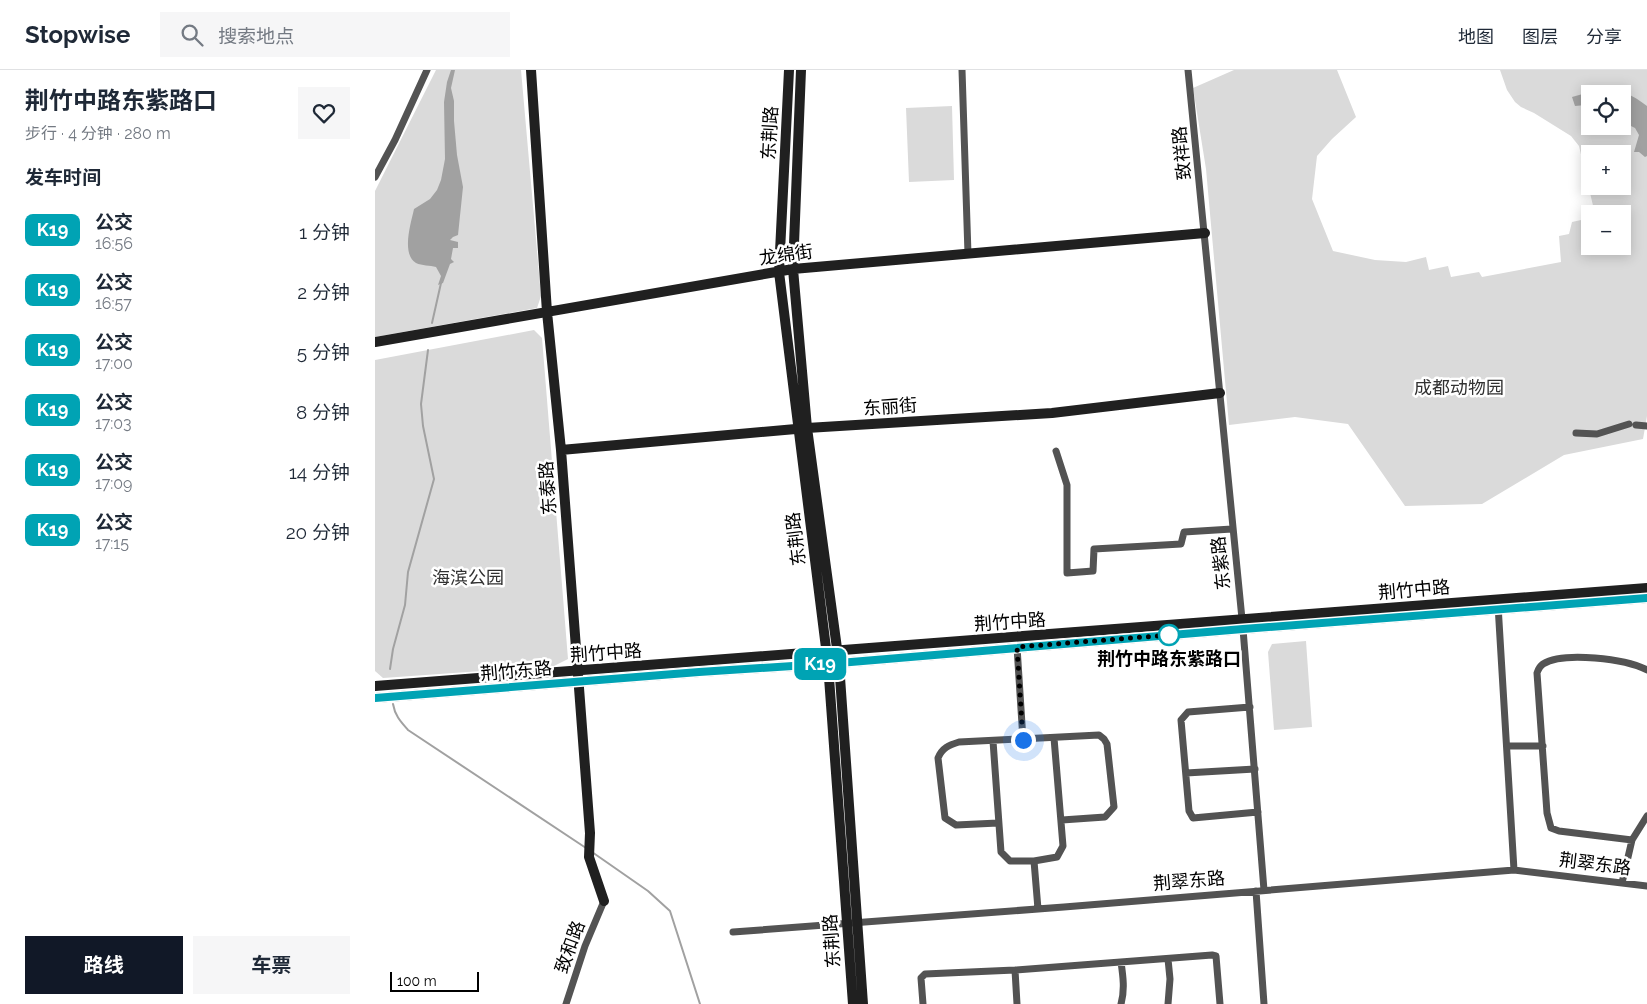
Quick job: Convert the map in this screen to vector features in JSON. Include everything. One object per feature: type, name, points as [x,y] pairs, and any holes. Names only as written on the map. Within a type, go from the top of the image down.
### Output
[{"type":"street","points":[[375,177],[395,140],[427,70]]},
{"type":"street","name":"东泰路","points":[[531,70],[547,312],[561,450],[579,682],[589,857],[604,901]]},
{"type":"street","name":"东荆路","points":[[789,70],[779,272],[803,428],[834,663],[852,922],[853,1004]]},
{"type":"street","name":"东荆路","points":[[801,70],[793,269],[803,428]]},
{"type":"street","points":[[962,70],[968,254]]},
{"type":"street","name":"致祥路","points":[[1188,70],[1205,232]]},
{"type":"street","name":"龙绵街","points":[[375,342],[793,269],[1205,232]]},
{"type":"street","name":"东紫路","points":[[1205,232],[1243,625],[1264,890]]},
{"type":"street","name":"东丽街","points":[[561,450],[803,428],[1052,413],[1220,393]]},
{"type":"street","points":[[1576,433],[1597,434],[1632,424],[1647,426]]},
{"type":"street","points":[[1056,451],[1067,485],[1067,572],[1093,571],[1094,549],[1181,544],[1184,532],[1233,529]]},
{"type":"street","name":"荆竹中路","points":[[834,663],[1243,625],[1498,604],[1647,588]]},
{"type":"street","name":"荆竹中路","points":[[1498,604],[1647,598]]},
{"type":"street","points":[[1498,604],[1514,870]]},
{"type":"street","name":"荆竹中路","points":[[375,686],[832,652],[1243,625]]},
{"type":"street","points":[[1017,647],[1023,740]]},
{"type":"street","points":[[1632,840],[1559,832],[1551,828],[1547,813],[1537,673],[1544,664],[1559,660],[1590,657],[1623,662],[1647,670]]},
{"type":"street","name":"荆竹东路","points":[[375,698],[834,663]]},
{"type":"street","points":[[1250,707],[1188,712],[1181,720],[1189,811],[1193,818],[1258,812]]},
{"type":"street","points":[[998,823],[956,825],[945,818],[938,758],[941,751],[959,742],[1099,735],[1107,744],[1114,807],[1105,817],[1061,820]]},
{"type":"street","points":[[993,741],[1001,852],[1010,861],[1034,861],[1057,857],[1063,846],[1054,738]]},
{"type":"street","points":[[1507,746],[1543,746]]},
{"type":"street","points":[[1186,774],[1255,769]]},
{"type":"street","points":[[1623,883],[1632,840],[1647,816]]},
{"type":"street","points":[[1034,861],[1038,909]]},
{"type":"street","name":"荆翠东路","points":[[733,932],[1514,870],[1647,886]]},
{"type":"street","points":[[1256,891],[1265,1004]]},
{"type":"street","name":"致和路","points":[[566,1004],[585,946],[604,901]]},
{"type":"street","name":"东荆路","points":[[852,922],[863,1004]]},
{"type":"street","points":[[923,1004],[921,978],[925,974],[1015,970],[1212,955],[1216,956],[1220,1004]]},
{"type":"street","points":[[1167,1004],[1170,979],[1168,959]]},
{"type":"street","points":[[1121,962],[1123,996],[1121,1004]]},
{"type":"street","points":[[1015,970],[1017,1004]]},
{"type":"green space","points":[[436,70],[521,70],[541,296],[537,308],[375,337],[375,191]]},
{"type":"green space","name":"成都动物园","points":[[1234,70],[1337,70],[1356,117],[1317,156],[1312,199],[1333,251],[1375,260],[1406,262],[1426,257],[1429,270],[1448,266],[1451,277],[1479,272],[1482,277],[1561,262],[1559,236],[1569,234],[1572,222],[1581,220],[1581,255],[1631,255],[1631,205],[1593,205],[1591,195],[1631,195],[1631,145],[1581,145],[1581,154],[1579,146],[1571,136],[1515,102],[1507,90],[1500,70],[1647,70],[1647,416],[1643,439],[1564,455],[1482,504],[1405,506],[1348,424],[1295,417],[1229,425],[1206,169],[1193,88]]},
{"type":"green space","points":[[952,106],[954,180],[909,182],[906,108]]},
{"type":"green space","name":"海滨公园","points":[[534,330],[542,338],[568,659],[554,666],[383,678],[375,671],[375,360]]},
{"type":"green space","points":[[1306,641],[1312,727],[1274,730],[1268,652],[1272,644]]},
{"type":"shaded area","points":[[451,70],[455,70],[451,88],[454,101],[457,155],[463,187],[458,235],[450,240],[458,242],[458,248],[453,248],[451,259],[454,262],[450,264],[443,283],[438,285],[441,276],[436,267],[418,264],[411,259],[408,238],[414,209],[430,199],[437,190],[441,180],[445,159],[444,102]]},
{"type":"shaded area","points":[[1581,94],[1581,105],[1575,106],[1572,97]]},
{"type":"shaded area","points":[[1631,96],[1647,106],[1647,156],[1645,157],[1639,152],[1634,152],[1639,135],[1635,128],[1631,126]]},
{"type":"waterway","points":[[432,323],[441,283]]},
{"type":"waterway","points":[[390,669],[393,649],[405,605],[408,572],[434,479],[423,426],[421,404],[428,350]]},
{"type":"waterway","points":[[393,704],[397,715],[408,730],[586,848]]},
{"type":"waterway","points":[[592,852],[648,891],[670,911],[700,1004]]},
{"type":"bus line","name":"K19","points":[[375,698],[1647,598]]},
{"type":"place","name":"荆竹中路东紫路口","points":[[1169,635]]},
{"type":"route","points":[[1023,740],[1017,647],[1169,635]]}]
